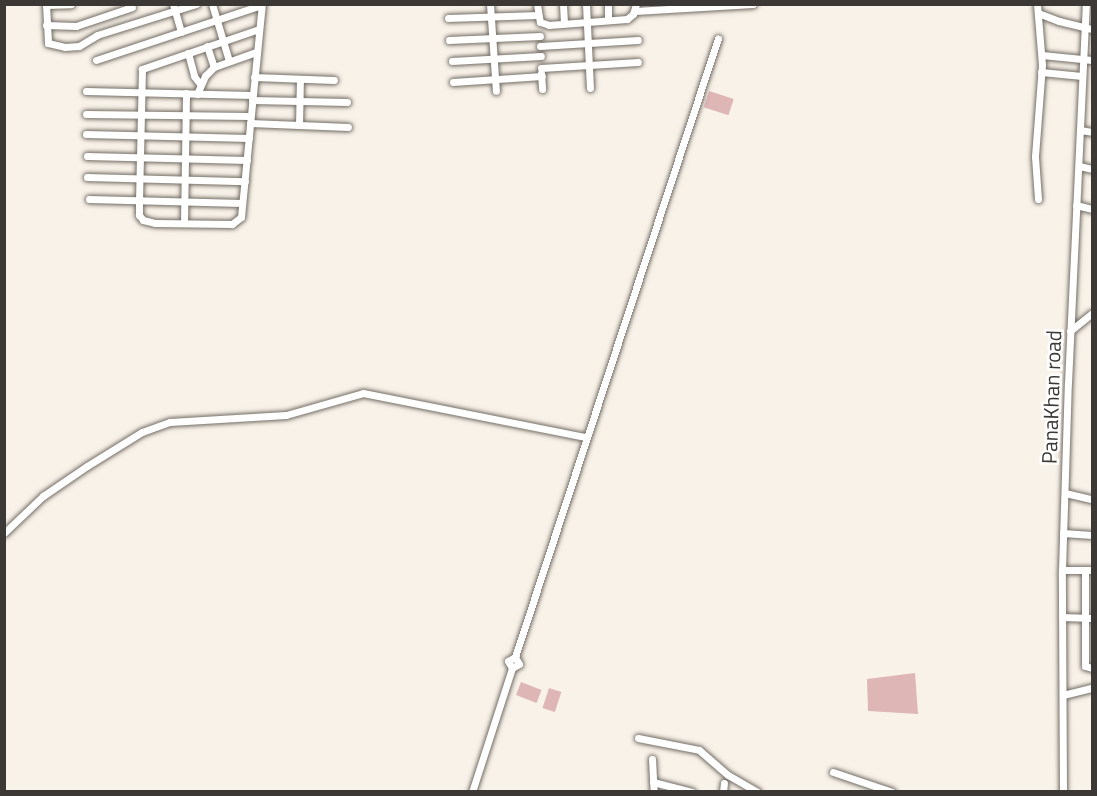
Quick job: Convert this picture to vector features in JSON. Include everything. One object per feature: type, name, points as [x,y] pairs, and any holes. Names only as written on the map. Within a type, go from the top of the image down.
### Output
[{"type":"street","points":[[71,4],[46,5],[48,43],[65,47],[79,46],[97,35],[174,8],[196,4]]},
{"type":"street","points":[[212,4],[229,61]]},
{"type":"street","points":[[490,4],[496,91]]},
{"type":"street","points":[[537,4],[542,89]]},
{"type":"street","points":[[563,4],[564,23]]},
{"type":"street","points":[[586,4],[590,88]]},
{"type":"street","points":[[608,4],[608,20]]},
{"type":"street","points":[[448,18],[539,18],[549,25],[627,19],[636,8],[753,4]]},
{"type":"street","name":"PanaKhan road","points":[[1064,792],[1063,533],[1082,75],[1089,28],[1086,4]]},
{"type":"street","points":[[46,25],[76,26],[132,5],[138,22]]},
{"type":"street","points":[[96,60],[262,5],[241,217],[236,223],[184,223],[143,220],[139,216],[139,92],[142,69],[259,29]]},
{"type":"street","points":[[174,8],[182,32]]},
{"type":"street","points":[[1038,199],[1035,157],[1042,55],[1037,9],[1089,28]]},
{"type":"street","points":[[449,40],[540,36]]},
{"type":"street","points":[[472,792],[512,668],[508,661],[515,657],[718,38]]},
{"type":"street","points":[[540,45],[638,40]]},
{"type":"street","points":[[207,46],[213,68]]},
{"type":"street","points":[[197,94],[200,84],[213,68],[256,52]]},
{"type":"street","points":[[188,53],[194,76],[200,84]]},
{"type":"street","points":[[1042,55],[1092,60]]},
{"type":"street","points":[[452,61],[541,56]]},
{"type":"street","points":[[541,68],[638,62]]},
{"type":"street","points":[[1041,72],[1082,75]]},
{"type":"street","points":[[453,82],[542,76]]},
{"type":"street","points":[[254,77],[334,80]]},
{"type":"street","points":[[299,125],[300,79]]},
{"type":"street","points":[[86,91],[186,93],[346,102]]},
{"type":"street","points":[[184,223],[186,93]]},
{"type":"street","points":[[86,114],[186,115],[348,127]]},
{"type":"street","points":[[1080,130],[1092,132]]},
{"type":"street","points":[[86,134],[249,138]]},
{"type":"street","points":[[87,156],[246,160]]},
{"type":"street","points":[[1079,166],[1092,169]]},
{"type":"street","points":[[87,177],[244,181]]},
{"type":"street","points":[[88,199],[242,203]]},
{"type":"street","points":[[1076,206],[1092,209]]},
{"type":"street","points":[[1070,331],[1092,313]]},
{"type":"street","points":[[4,533],[43,496],[87,466],[141,432],[170,422],[286,414],[363,393],[586,437]]},
{"type":"street","points":[[1065,493],[1092,499]]},
{"type":"street","points":[[1063,533],[1092,536]]},
{"type":"street","points":[[1062,570],[1089,570],[1089,617],[1085,666],[1092,668]]},
{"type":"street","points":[[1062,617],[1089,617]]},
{"type":"street","points":[[1063,695],[1092,688]]},
{"type":"street","points":[[638,738],[699,750],[728,775],[757,792]]},
{"type":"street","points":[[652,759],[654,792]]},
{"type":"street","points":[[833,772],[892,792]]},
{"type":"street","points":[[653,782],[692,792]]},
{"type":"street","points":[[723,792],[724,783]]},
{"type":"shaded area","points":[[709,91],[734,99],[728,115],[704,107]]},
{"type":"shaded area","points":[[915,673],[918,714],[868,711],[867,679]]},
{"type":"shaded area","points":[[521,682],[542,690],[537,703],[516,695]]},
{"type":"shaded area","points":[[549,688],[561,692],[555,712],[543,708]]}]
